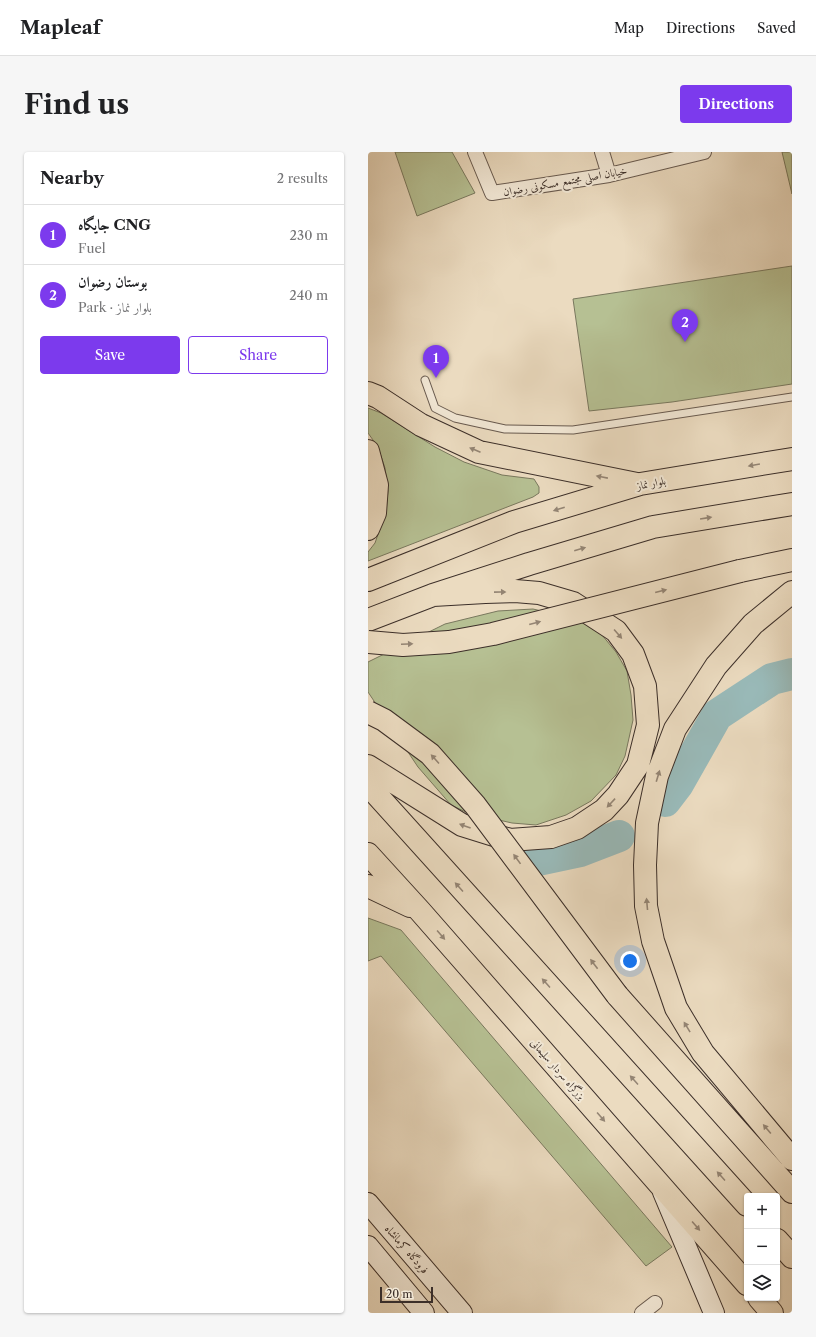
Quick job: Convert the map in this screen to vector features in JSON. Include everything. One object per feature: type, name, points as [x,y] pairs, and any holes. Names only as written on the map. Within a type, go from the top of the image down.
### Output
[{"type":"highway","points":[[368,393],[378,397],[421,425],[479,452],[640,484]]},
{"type":"highway","points":[[368,451],[377,485],[375,513],[368,530]]},
{"type":"highway","name":"بلوار نماز","points":[[368,580],[514,522],[640,484],[792,459]]},
{"type":"highway","points":[[368,620],[433,596],[529,564],[653,527],[792,504]]},
{"type":"highway","points":[[368,642],[403,645],[449,642],[494,634],[740,571],[792,560]]},
{"type":"highway","points":[[368,766],[462,825],[510,840],[551,837],[577,828],[604,810],[618,795],[638,765],[648,724],[645,686],[633,654],[616,631],[573,603],[539,593],[500,592],[433,596]]},
{"type":"highway","points":[[792,592],[753,624],[716,666],[676,729],[657,776],[647,823],[645,865],[646,906],[653,941],[676,1008],[703,1053],[792,1159]]},
{"type":"highway","points":[[368,712],[384,720],[430,754],[475,805],[617,995],[792,1192]]},
{"type":"highway","points":[[368,785],[744,1202]]},
{"type":"highway","name":"بزرگراه سردار سلیمانی","points":[[368,854],[420,911],[744,1281]]},
{"type":"highway","points":[[368,886],[420,911]]},
{"type":"highway","points":[[780,1243],[792,1257]]},
{"type":"highway","points":[[762,1301],[772,1313]]},
{"type":"main road","points":[[660,1184],[714,1313]]},
{"type":"main road","name":"فرودگاه کرمانشاه","points":[[368,1203],[462,1313]]},
{"type":"main road","points":[[368,1246],[424,1313]]},
{"type":"street","name":"خیابان اصلی مجتمع مسکونی رضوان","points":[[475,152],[492,193],[609,174],[704,152]]},
{"type":"street","points":[[602,152],[609,174]]},
{"type":"street","points":[[642,1313],[655,1303]]},
{"type":"lane","points":[[425,380],[435,408],[455,418],[505,429],[573,430],[792,397]]},
{"type":"green space","points":[[395,152],[452,152],[475,193],[417,216]]},
{"type":"green space","points":[[782,152],[792,152],[792,194]]},
{"type":"green space","points":[[792,266],[792,384],[672,402],[589,411],[573,299]]},
{"type":"green space","points":[[368,408],[381,413],[435,447],[464,462],[502,475],[534,479],[539,487],[539,493],[533,497],[368,561],[368,552],[375,543],[386,511],[388,491],[385,468],[378,447],[368,433]]},
{"type":"green space","points":[[533,609],[580,620],[602,635],[616,652],[627,671],[633,720],[625,756],[616,775],[591,801],[566,815],[536,825],[512,823],[468,813],[451,805],[418,767],[368,692],[368,662],[445,624],[498,611]]},
{"type":"green space","points":[[368,918],[401,930],[672,1247],[646,1266],[381,956],[368,961]]},
{"type":"waterway","points":[[665,801],[678,784],[717,715],[772,679],[792,674]]},
{"type":"waterway","points":[[533,861],[580,851],[619,836]]},
{"type":"place","name":"بوستان رضوان","points":[[685,342]]},
{"type":"place","name":"جایگاه CNG","points":[[436,378]]}]
